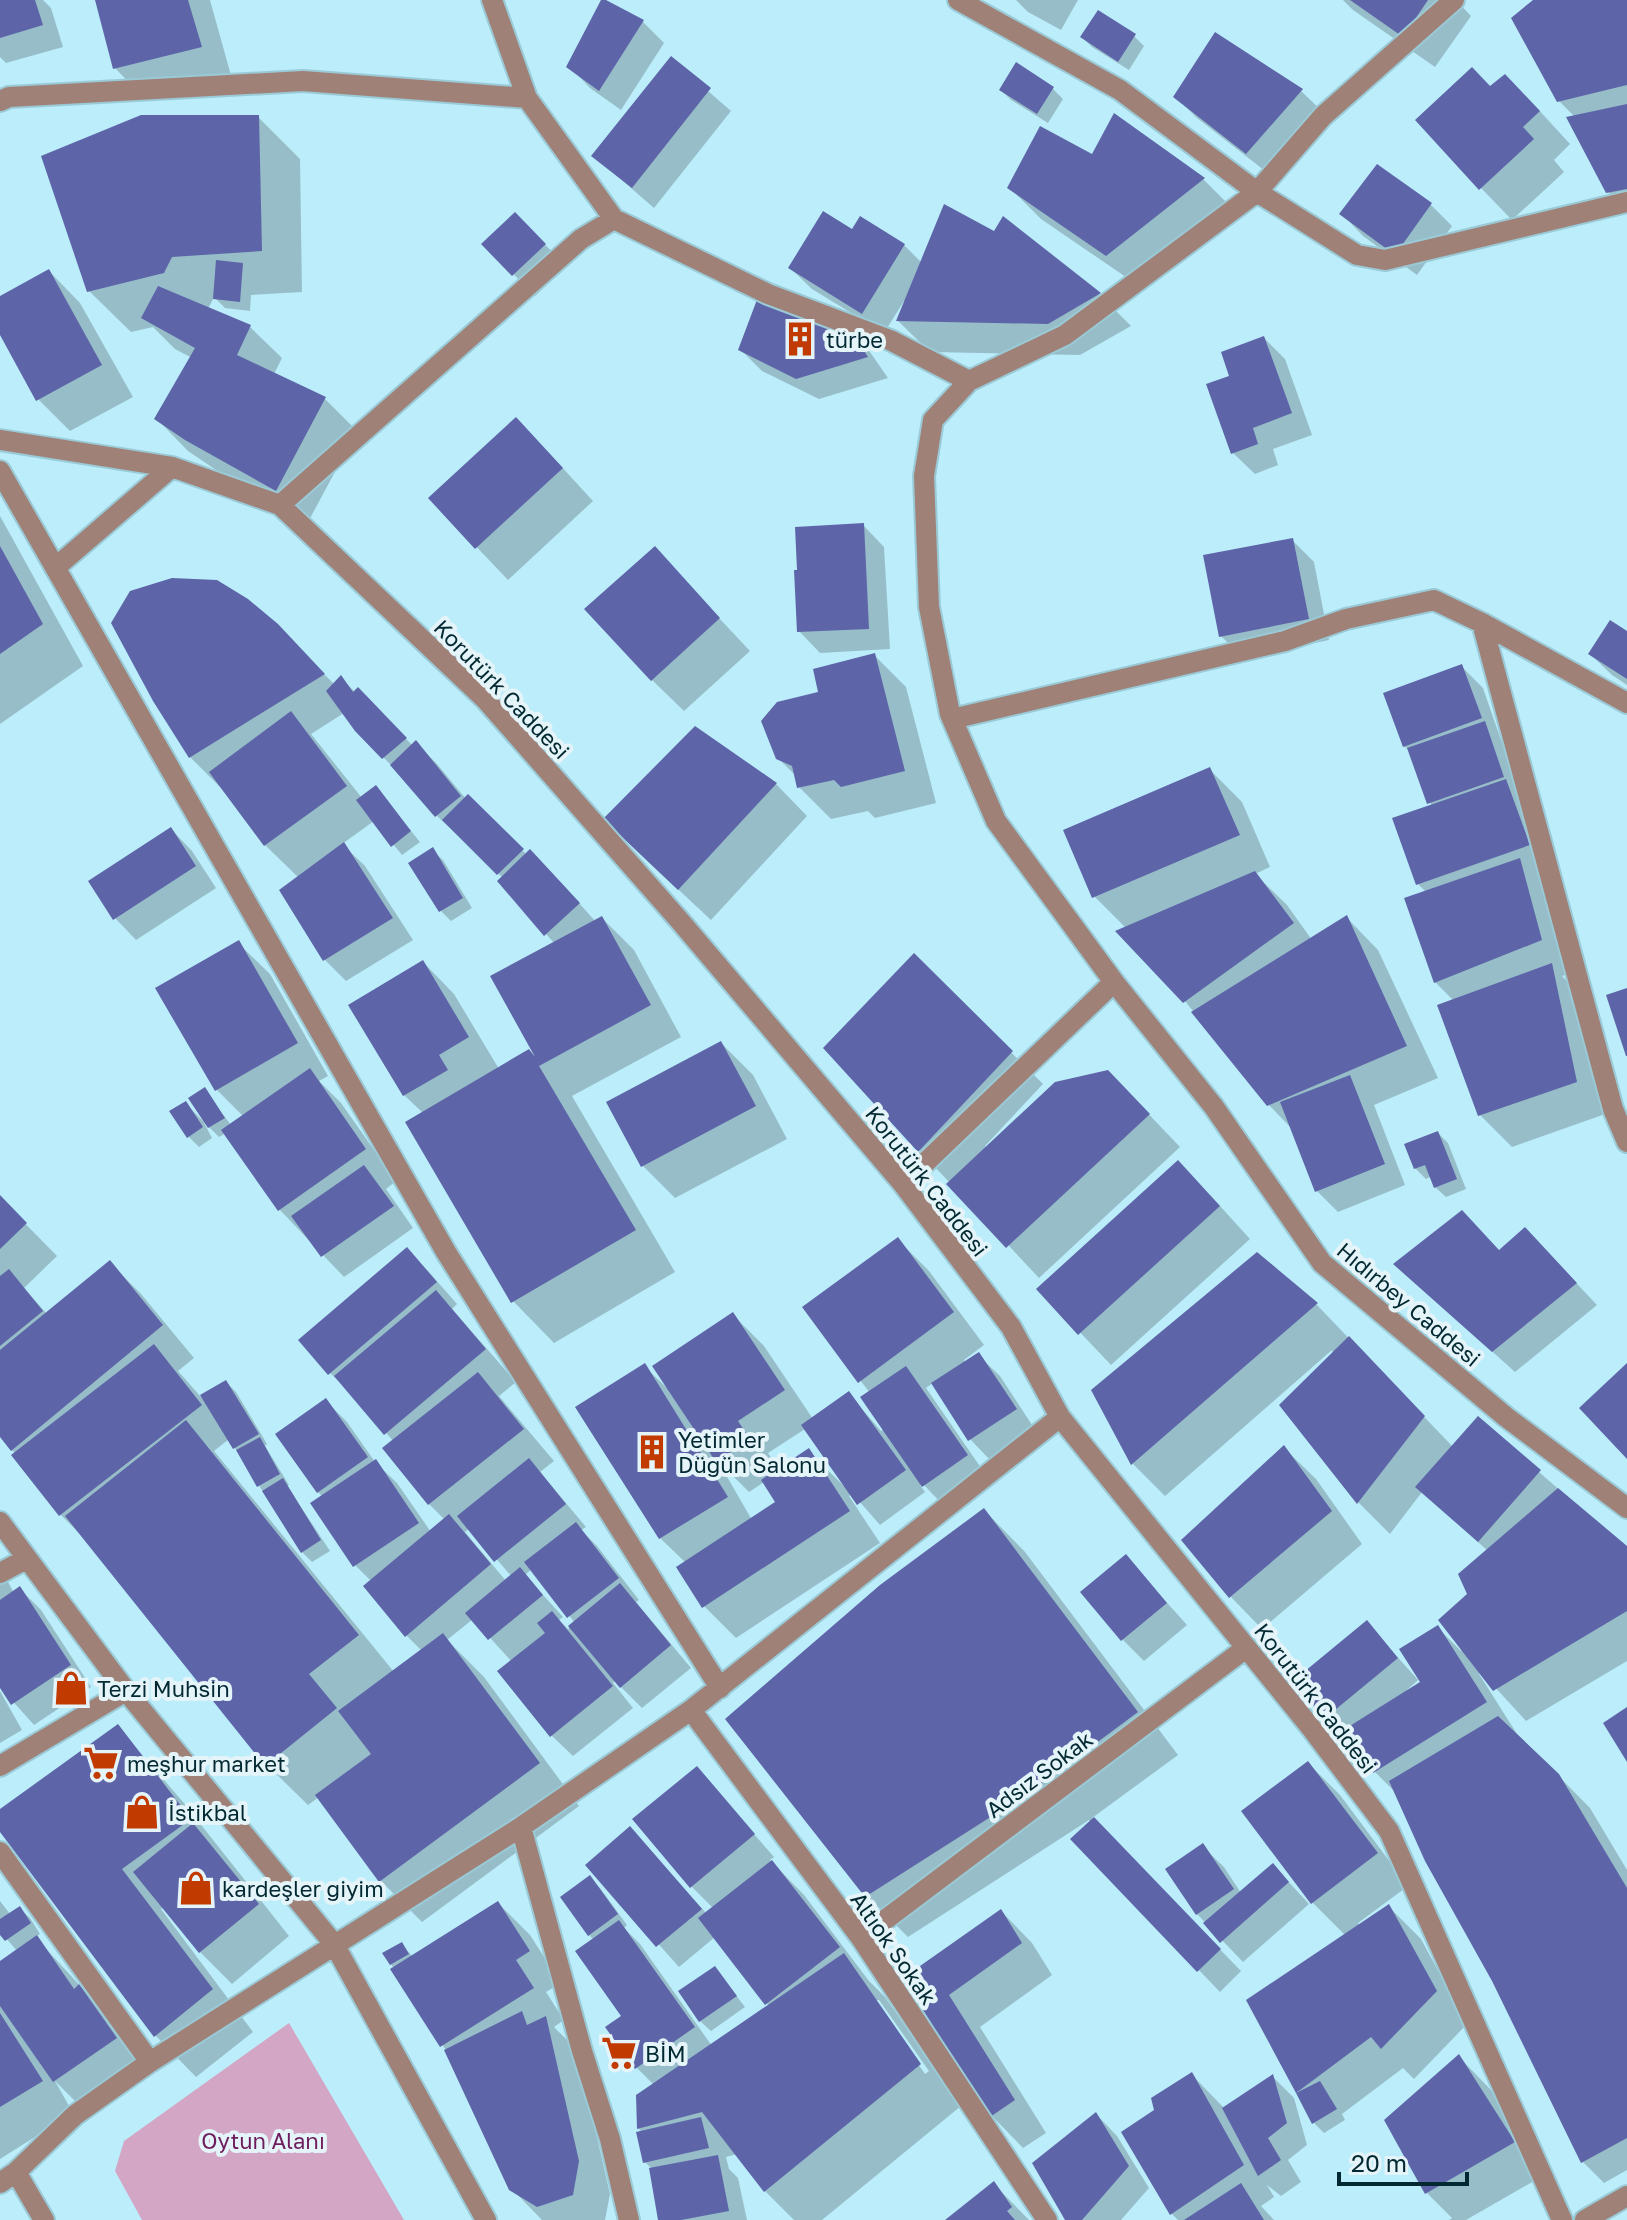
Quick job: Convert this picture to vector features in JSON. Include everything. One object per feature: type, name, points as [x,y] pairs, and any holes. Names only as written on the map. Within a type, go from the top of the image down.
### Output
[{"type":"street","points":[[492,0],[527,98],[614,219],[768,294],[890,340],[969,381],[1065,335],[1257,192],[1323,116],[1454,0]]},
{"type":"street","points":[[958,0],[1120,90],[1257,192],[1357,255],[1385,260],[1627,202]]},
{"type":"street","points":[[0,101],[23,96],[303,81],[527,98]]},
{"type":"street","points":[[280,505],[581,239],[614,219]]},
{"type":"street","name":"Hıdırbey Caddesi","points":[[969,381],[933,420],[924,476],[929,607],[952,719],[996,821],[1114,982],[1214,1107],[1322,1263],[1506,1417],[1627,1508]]},
{"type":"street","name":"Korutürk Caddesi","points":[[0,440],[172,467],[280,505],[485,699],[680,921],[903,1184],[1011,1327],[1060,1417],[1312,1729],[1389,1831],[1562,2220]]},
{"type":"street","points":[[55,568],[172,467]]},
{"type":"street","points":[[0,471],[446,1252],[720,1688]]},
{"type":"street","points":[[952,719],[1285,641],[1346,619],[1434,600],[1627,703]]},
{"type":"street","points":[[1482,623],[1613,1109],[1627,1142]]},
{"type":"street","points":[[903,1184],[1114,982]]},
{"type":"street","points":[[44,2220],[8,2177],[75,2115],[150,2062],[521,1827],[691,1710],[1060,1417]]},
{"type":"street","points":[[0,1522],[126,1691],[334,1944],[486,2220]]},
{"type":"street","points":[[0,1573],[26,1559]]},
{"type":"street","name":"Adsız Sokak","points":[[861,1938],[1246,1648]]},
{"type":"street","points":[[0,1766],[126,1691]]},
{"type":"street","name":"Altıok Sokak","points":[[691,1710],[861,1938],[1047,2220]]},
{"type":"street","points":[[521,1827],[582,2051],[610,2139],[629,2220]]},
{"type":"street","points":[[0,1852],[150,2062]]},
{"type":"street","points":[[1585,2220],[1627,2196]]},
{"type":"green space","name":"Oytun Alanı","points":[[289,2023],[404,2220],[142,2220],[115,2171],[124,2141]]},
{"type":"building","points":[[0,0],[35,0],[43,25],[0,38]]},
{"type":"building","points":[[95,0],[188,0],[202,47],[113,69]]},
{"type":"building","points":[[601,0],[644,20],[599,91],[566,67]]},
{"type":"building","points":[[1350,0],[1428,0],[1403,37]]},
{"type":"building","points":[[1533,0],[1627,0],[1627,85],[1557,102],[1511,18]]},
{"type":"building","points":[[1098,10],[1136,34],[1118,62],[1080,37]]},
{"type":"building","points":[[1215,32],[1303,89],[1246,154],[1173,97]]},
{"type":"building","points":[[671,56],[711,88],[632,188],[591,156]]},
{"type":"building","points":[[1016,62],[1054,87],[1037,114],[999,90]]},
{"type":"building","points":[[1472,67],[1490,86],[1505,74],[1540,111],[1523,127],[1534,139],[1479,190],[1415,120]]},
{"type":"building","points":[[1627,104],[1627,189],[1606,193],[1566,117]]},
{"type":"building","points":[[1114,113],[1205,178],[1106,256],[1007,188],[1040,126],[1092,154]]},
{"type":"building","points":[[141,115],[259,115],[262,251],[172,257],[164,273],[87,292],[41,156]]},
{"type":"building","points":[[1377,164],[1432,203],[1395,255],[1339,214]]},
{"type":"building","points":[[944,204],[994,231],[1003,216],[1101,293],[1048,324],[896,321]]},
{"type":"building","points":[[823,211],[852,229],[860,216],[905,244],[862,314],[788,268]]},
{"type":"building","points":[[515,212],[546,244],[512,276],[481,244]]},
{"type":"building","points":[[216,260],[243,263],[240,302],[213,299]]},
{"type":"building","points":[[49,269],[102,365],[36,401],[0,335],[0,296]]},
{"type":"building","points":[[158,286],[251,325],[237,355],[326,397],[276,491],[154,419],[195,348],[141,318]]},
{"type":"building","name":"türbe","points":[[758,297],[849,328],[868,357],[796,379],[738,350]]},
{"type":"building","points":[[1264,336],[1292,413],[1253,428],[1258,444],[1231,454],[1206,384],[1229,376],[1221,352]]},
{"type":"building","points":[[516,417],[563,468],[475,549],[428,498]]},
{"type":"building","points":[[864,523],[869,629],[797,632],[795,527]]},
{"type":"building","points":[[1293,538],[1309,619],[1219,637],[1203,555]]},
{"type":"building","points":[[0,546],[43,624],[0,654]]},
{"type":"building","points":[[655,546],[720,618],[651,681],[584,609]]},
{"type":"building","points":[[172,578],[217,580],[248,599],[278,624],[325,674],[189,758],[153,701],[111,623],[130,591]]},
{"type":"building","points":[[1610,620],[1627,631],[1627,679],[1588,654]]},
{"type":"building","points":[[875,653],[905,771],[841,787],[834,780],[797,788],[792,766],[776,759],[761,721],[777,702],[818,692],[813,669]]},
{"type":"building","points":[[1462,664],[1482,718],[1403,747],[1383,693]]},
{"type":"building","points":[[341,675],[353,692],[358,687],[407,738],[382,759],[355,731],[326,691]]},
{"type":"building","points":[[291,711],[347,786],[264,846],[209,772]]},
{"type":"building","points":[[1485,721],[1504,777],[1427,804],[1407,748]]},
{"type":"building","points":[[695,726],[777,783],[678,890],[603,819]]},
{"type":"building","points":[[416,740],[461,796],[435,817],[390,765]]},
{"type":"building","points":[[1210,767],[1240,835],[1092,898],[1063,830]]},
{"type":"building","points":[[1506,779],[1530,845],[1416,885],[1392,818]]},
{"type":"building","points":[[376,785],[411,831],[391,847],[356,800]]},
{"type":"building","points":[[468,794],[524,849],[497,875],[442,820]]},
{"type":"building","points":[[171,827],[196,866],[113,920],[88,881]]},
{"type":"building","points":[[344,842],[393,918],[323,961],[279,890]]},
{"type":"building","points":[[433,847],[463,898],[439,912],[408,863]]},
{"type":"building","points":[[530,849],[580,903],[544,936],[497,881]]},
{"type":"building","points":[[1520,858],[1542,940],[1434,983],[1404,898]]},
{"type":"building","points":[[1255,871],[1294,923],[1183,1003],[1115,931]]},
{"type":"building","points":[[1347,915],[1407,1046],[1267,1106],[1191,1012]]},
{"type":"building","points":[[602,916],[651,1005],[539,1066],[636,1230],[511,1303],[405,1122],[529,1049],[535,1057],[490,976]]},
{"type":"building","points":[[239,940],[298,1043],[215,1091],[155,988]]},
{"type":"building","points":[[914,953],[1013,1051],[918,1152],[823,1048]]},
{"type":"building","points":[[423,960],[469,1037],[439,1055],[448,1070],[403,1096],[348,1005]]},
{"type":"building","points":[[1552,963],[1577,1082],[1478,1116],[1437,1005]]},
{"type":"building","points":[[1627,988],[1627,1056],[1626,1056],[1606,995]]},
{"type":"building","points":[[721,1041],[756,1106],[641,1167],[606,1102]]},
{"type":"building","points":[[310,1068],[366,1149],[278,1211],[221,1130]]},
{"type":"building","points":[[1108,1070],[1150,1114],[1006,1248],[946,1184],[1055,1082]]},
{"type":"building","points":[[1350,1075],[1385,1164],[1315,1192],[1280,1102]]},
{"type":"building","points":[[205,1087],[225,1118],[208,1128],[188,1098]]},
{"type":"building","points":[[186,1101],[203,1127],[187,1138],[169,1111]]},
{"type":"building","points":[[1438,1131],[1457,1179],[1434,1188],[1425,1165],[1414,1169],[1404,1144]]},
{"type":"building","points":[[1178,1160],[1220,1206],[1078,1335],[1036,1289]]},
{"type":"building","points":[[364,1165],[394,1206],[321,1257],[291,1216]]},
{"type":"building","points":[[0,1195],[27,1223],[0,1249]]},
{"type":"building","points":[[1462,1210],[1499,1250],[1525,1227],[1577,1283],[1492,1352],[1393,1264]]},
{"type":"building","points":[[898,1237],[954,1312],[858,1383],[802,1307]]},
{"type":"building","points":[[407,1247],[437,1282],[328,1375],[298,1340]]},
{"type":"building","points":[[1257,1252],[1318,1303],[1131,1465],[1091,1390]]},
{"type":"building","points":[[110,1260],[163,1325],[11,1451],[0,1437],[0,1350]]},
{"type":"building","points":[[9,1269],[43,1311],[0,1346],[0,1276]]},
{"type":"building","points":[[436,1290],[486,1349],[384,1435],[334,1376]]},
{"type":"building","points":[[733,1312],[785,1390],[738,1421],[750,1439],[716,1462],[652,1366]]},
{"type":"building","points":[[1349,1336],[1425,1416],[1357,1504],[1279,1405]]},
{"type":"building","points":[[154,1344],[202,1405],[59,1516],[11,1455]]},
{"type":"building","points":[[979,1352],[1017,1409],[968,1441],[931,1383]]},
{"type":"building","name":"Yetimler Düğün Salonu","points":[[645,1363],[728,1497],[659,1539],[575,1407]]},
{"type":"building","points":[[1627,1363],[1627,1459],[1579,1408]]},
{"type":"building","points":[[906,1366],[968,1455],[922,1487],[860,1397]]},
{"type":"building","points":[[478,1372],[524,1429],[428,1505],[382,1448]]},
{"type":"building","points":[[226,1380],[259,1434],[233,1449],[200,1395]]},
{"type":"building","points":[[849,1391],[906,1470],[857,1505],[801,1425]]},
{"type":"building","points":[[326,1398],[368,1457],[317,1493],[275,1434]]},
{"type":"building","points":[[1478,1416],[1541,1470],[1478,1542],[1415,1487]]},
{"type":"building","points":[[186,1420],[359,1635],[309,1674],[337,1708],[265,1766],[65,1516]]},
{"type":"building","points":[[260,1437],[280,1474],[257,1487],[236,1450]]},
{"type":"building","points":[[1284,1445],[1332,1511],[1229,1598],[1181,1540]]},
{"type":"building","points":[[809,1448],[850,1511],[702,1608],[676,1567],[775,1502],[761,1480]]},
{"type":"building","points":[[529,1458],[566,1504],[494,1562],[457,1516]]},
{"type":"building","points":[[376,1459],[419,1523],[353,1567],[310,1503]]},
{"type":"building","points":[[283,1478],[321,1540],[301,1553],[262,1491]]},
{"type":"building","points":[[1558,1488],[1627,1546],[1627,1611],[1493,1691],[1438,1620],[1467,1594],[1458,1574]]},
{"type":"building","points":[[984,1508],[1138,1712],[1033,1790],[865,1897],[725,1719],[880,1585]]},
{"type":"building","points":[[449,1514],[491,1564],[405,1637],[363,1586]]},
{"type":"building","points":[[576,1522],[619,1578],[567,1618],[524,1562]]},
{"type":"building","points":[[1126,1554],[1167,1603],[1121,1641],[1080,1592]]},
{"type":"building","points":[[520,1567],[543,1595],[488,1640],[465,1613]]},
{"type":"building","points":[[620,1583],[671,1645],[620,1688],[568,1626]]},
{"type":"building","points":[[20,1586],[71,1665],[11,1705],[0,1688],[0,1600]]},
{"type":"building","points":[[552,1611],[613,1686],[550,1737],[497,1671],[545,1633],[537,1623]]},
{"type":"building","points":[[1367,1620],[1398,1658],[1324,1719],[1293,1681]]},
{"type":"building","points":[[1438,1625],[1487,1702],[1373,1773],[1345,1729],[1420,1682],[1399,1649]]},
{"type":"building","points":[[443,1633],[540,1763],[379,1882],[315,1795],[371,1754],[338,1711]]},
{"type":"building","points":[[1627,1707],[1627,1762],[1603,1723]]},
{"type":"building","points":[[1498,1716],[1559,1774],[1627,1888],[1627,2138],[1581,2163],[1492,1981],[1425,1861],[1389,1781]]},
{"type":"building","points":[[118,1724],[191,1819],[122,1869],[213,1989],[154,2037],[0,1832],[0,1809]]},
{"type":"building","points":[[1308,1761],[1378,1853],[1311,1904],[1241,1811]]},
{"type":"building","points":[[697,1766],[755,1834],[690,1888],[632,1819]]},
{"type":"building","points":[[1094,1817],[1221,1949],[1197,1972],[1070,1839]]},
{"type":"building","name":"kardeşler giyim","points":[[193,1823],[259,1904],[199,1953],[133,1872]]},
{"type":"building","points":[[630,1826],[702,1909],[656,1947],[585,1865]]},
{"type":"building","points":[[1203,1843],[1234,1889],[1196,1915],[1165,1869]]},
{"type":"building","points":[[772,1860],[840,1947],[765,2005],[698,1918]]},
{"type":"building","points":[[1273,1863],[1289,1882],[1220,1943],[1203,1923]]},
{"type":"building","points":[[590,1875],[618,1914],[588,1936],[560,1897]]},
{"type":"building","points":[[498,1901],[530,1951],[516,1960],[534,1988],[440,2047],[390,1969]]},
{"type":"building","points":[[1389,1904],[1437,1991],[1381,2049],[1371,2037],[1296,2093],[1246,2000]]},
{"type":"building","points":[[20,1906],[31,1923],[5,1941],[0,1935],[0,1919]]},
{"type":"building","points":[[1001,1909],[1022,1943],[949,1995],[1015,2100],[990,2117],[903,1978]]},
{"type":"building","points":[[619,1920],[695,2027],[635,2069],[605,2027],[621,2016],[575,1951]]},
{"type":"building","points":[[37,1935],[74,1989],[79,1984],[117,2038],[53,2082],[0,2006],[0,1961]]},
{"type":"building","points":[[402,1942],[409,1954],[390,1965],[382,1953]]},
{"type":"building","points":[[844,1953],[921,2064],[764,2192],[702,2112],[637,2129],[636,2095]]},
{"type":"building","points":[[715,1966],[737,1996],[699,2022],[678,1991]]},
{"type":"building","points":[[522,2011],[527,2025],[546,2016],[579,2161],[573,2195],[537,2207],[509,2190],[444,2050]]},
{"type":"building","points":[[0,2013],[43,2081],[0,2107]]},
{"type":"building","points":[[1459,2054],[1515,2142],[1425,2194],[1384,2120]]},
{"type":"building","points":[[1192,2072],[1244,2165],[1170,2215],[1121,2132],[1154,2110],[1151,2098]]},
{"type":"building","points":[[1273,2074],[1287,2123],[1268,2138],[1281,2160],[1258,2176],[1222,2108]]},
{"type":"building","points":[[1320,2081],[1337,2109],[1312,2124],[1296,2093]]},
{"type":"building","points":[[1096,2112],[1129,2166],[1082,2220],[1065,2220],[1032,2163]]},
{"type":"building","points":[[701,2117],[709,2148],[643,2163],[636,2132]]},
{"type":"building","points":[[718,2155],[729,2211],[681,2220],[658,2220],[649,2168]]},
{"type":"building","points":[[994,2181],[1012,2207],[1007,2211],[1015,2220],[945,2220]]},
{"type":"building","points":[[1241,2183],[1264,2220],[1184,2220]]},
{"type":"place","name":"türbe","points":[[800,339]]},
{"type":"place","name":"Yetimler Düğün Salonu","points":[[652,1452]]},
{"type":"place","name":"Terzi Muhsin","points":[[71,1688]]},
{"type":"place","name":"meşhur market","points":[[101,1763]]},
{"type":"place","name":"İstikbal","points":[[142,1812]]},
{"type":"place","name":"kardeşler giyim","points":[[196,1888]]},
{"type":"place","name":"BİM","points":[[619,2053]]}]
